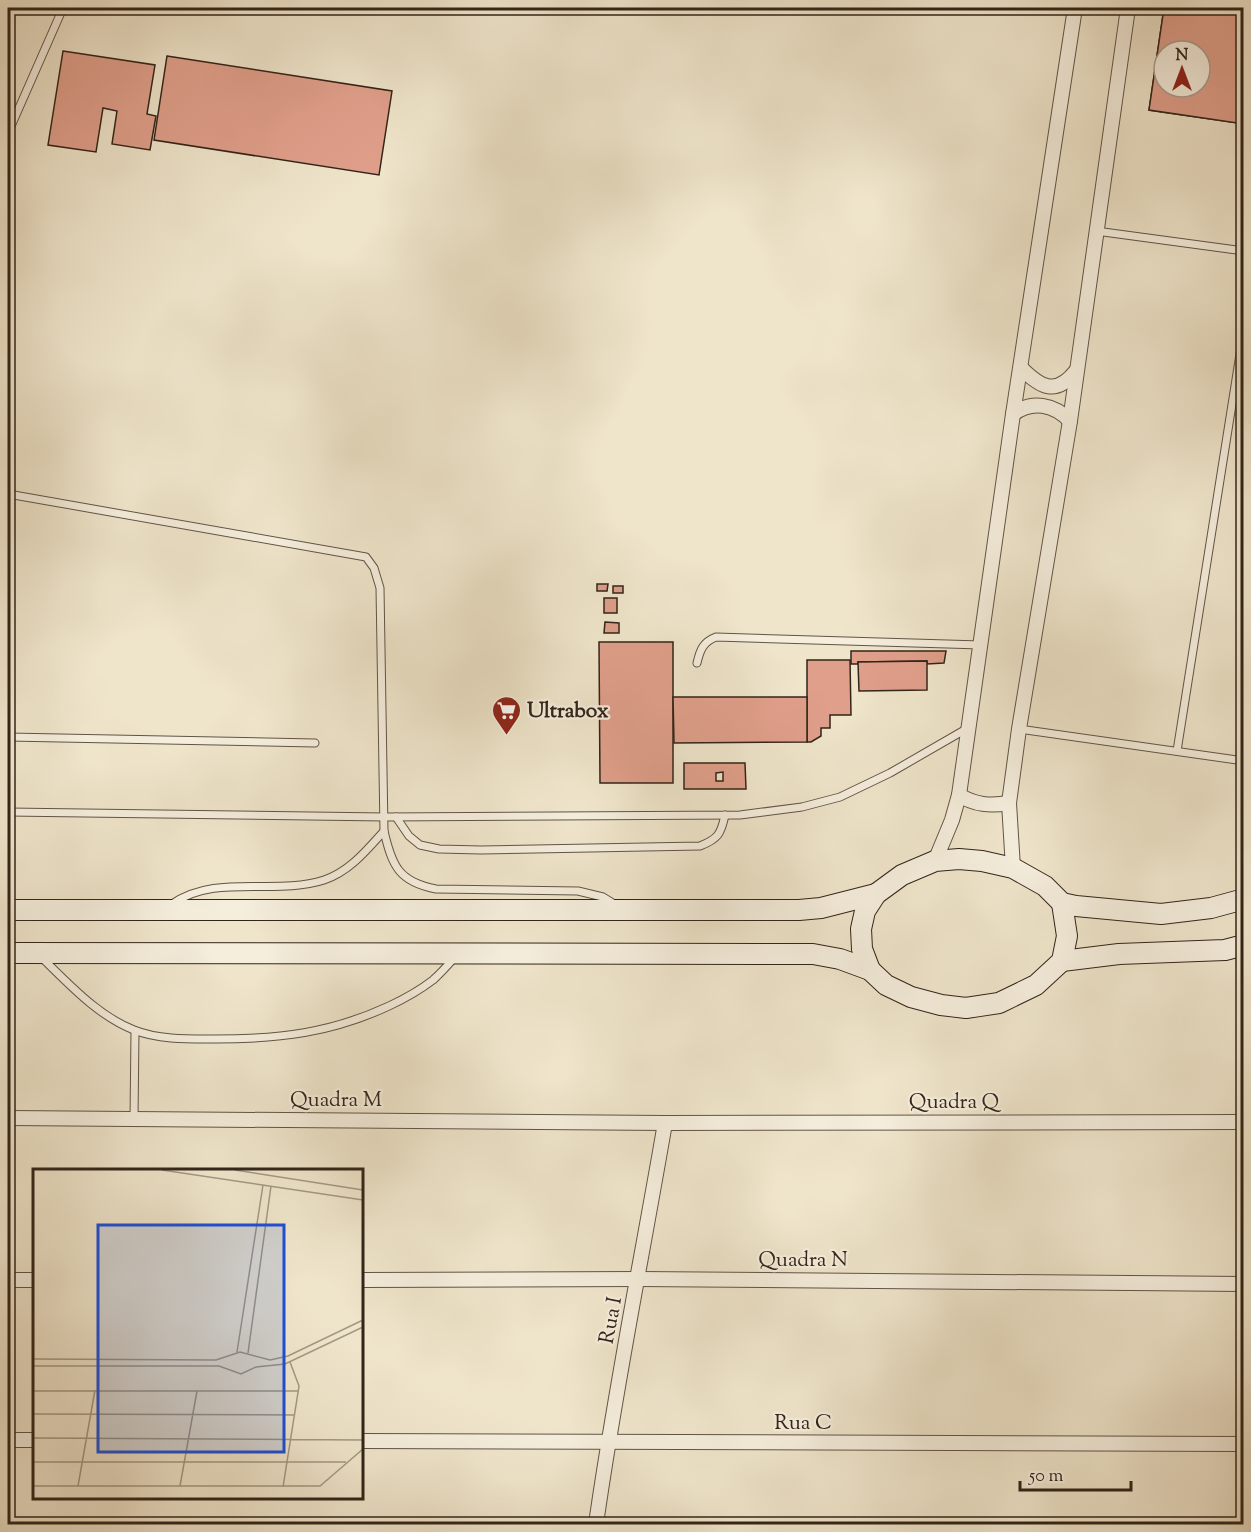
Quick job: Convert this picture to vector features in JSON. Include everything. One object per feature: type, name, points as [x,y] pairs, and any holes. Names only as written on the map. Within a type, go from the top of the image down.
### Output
[{"type":"main road","points":[[870,970],[862,949],[861,929],[865,911],[876,894],[902,875],[935,861],[959,859],[982,861],[1013,868],[1045,885],[1062,903],[1076,906],[1161,914],[1211,908],[1244,898]]},
{"type":"main road","points":[[8,910],[626,911],[821,908],[876,894]]},
{"type":"main road","points":[[1062,903],[1067,936],[1062,961]]},
{"type":"main road","points":[[8,953],[813,954],[840,959],[870,970],[886,985],[911,997],[941,1005],[966,1008],[999,1003],[1036,985],[1062,961],[1119,954],[1225,951],[1244,945]]},
{"type":"street","points":[[935,861],[952,820],[959,795],[1013,414],[1075,8]]},
{"type":"street","points":[[1013,868],[1009,803],[1070,421],[1128,8]]},
{"type":"street","points":[[1021,368],[1030,377],[1046,386],[1056,387],[1066,383],[1076,372]]},
{"type":"street","points":[[1013,414],[1024,406],[1046,406],[1060,411],[1070,421]]},
{"type":"street","points":[[959,795],[969,801],[983,804],[1009,803]]},
{"type":"street","name":"Quadra M","points":[[8,1118],[665,1123]]},
{"type":"street","name":"Quadra Q","points":[[665,1123],[1244,1122]]},
{"type":"street","name":"Rua I","points":[[596,1524],[608,1442],[639,1279],[665,1123]]},
{"type":"street","name":"Quadra N","points":[[363,1280],[639,1279],[1244,1284]]},
{"type":"street","points":[[8,1280],[33,1280]]},
{"type":"street","points":[[8,1440],[33,1440]]},
{"type":"street","name":"Rua C","points":[[363,1441],[1244,1444]]},
{"type":"lane","points":[[8,133],[63,8]]},
{"type":"lane","points":[[1095,231],[1244,251]]},
{"type":"lane","points":[[1177,751],[1244,330]]},
{"type":"lane","points":[[8,494],[366,557],[374,568],[380,588],[384,831],[388,851],[395,864],[405,877],[418,885],[436,889],[578,891],[603,897],[626,911]]},
{"type":"lane","points":[[697,663],[700,649],[707,641],[716,638],[981,645]]},
{"type":"lane","points":[[8,812],[385,817],[740,815],[802,807],[840,797],[890,773],[970,727]]},
{"type":"lane","points":[[1019,729],[1244,761]]},
{"type":"lane","points":[[8,737],[315,742]]},
{"type":"lane","points":[[396,817],[409,836],[420,845],[439,849],[481,850],[700,846],[718,836],[725,815]]},
{"type":"lane","points":[[163,911],[192,893],[209,889],[304,885],[326,880],[360,857],[384,831]]},
{"type":"lane","points":[[37,954],[108,1016],[135,1031],[166,1037],[248,1039],[286,1037],[338,1027],[402,999],[432,980],[459,954]]},
{"type":"lane","points":[[134,1119],[135,1031]]},
{"type":"building","points":[[1164,8],[1244,10],[1244,124],[1149,110],[1152,90],[1152,99],[1212,99],[1212,39],[1159,39]]},
{"type":"building","points":[[1164,8],[1244,10],[1244,124],[1149,110],[1152,90],[1152,99],[1212,99],[1212,39],[1159,39]]},
{"type":"building","points":[[63,51],[155,65],[147,114],[156,116],[150,150],[112,144],[117,111],[103,108],[96,152],[48,145]]},
{"type":"building","points":[[167,56],[392,91],[379,175],[154,140]]},
{"type":"building","points":[[597,584],[608,584],[607,591],[597,591]]},
{"type":"building","points":[[613,586],[623,586],[623,593],[613,593]]},
{"type":"building","points":[[604,598],[617,598],[617,613],[604,613]]},
{"type":"building","points":[[605,622],[619,623],[619,633],[604,633]]},
{"type":"building","points":[[599,642],[673,642],[673,783],[600,783]]},
{"type":"building","points":[[851,651],[946,651],[944,663],[927,664],[927,661],[851,664]]},
{"type":"building","points":[[807,660],[850,660],[851,715],[830,715],[830,728],[821,728],[821,736],[811,742],[807,742]]},
{"type":"building","points":[[927,661],[927,690],[859,691],[858,662]]},
{"type":"building","points":[[673,697],[807,697],[807,742],[674,743]]},
{"type":"building","points":[[684,763],[745,763],[746,789],[684,789]],"holes":[[[723,772],[723,781],[716,781],[716,773]]]},
{"type":"place","name":"Ultrabox","points":[[506,736]]}]
